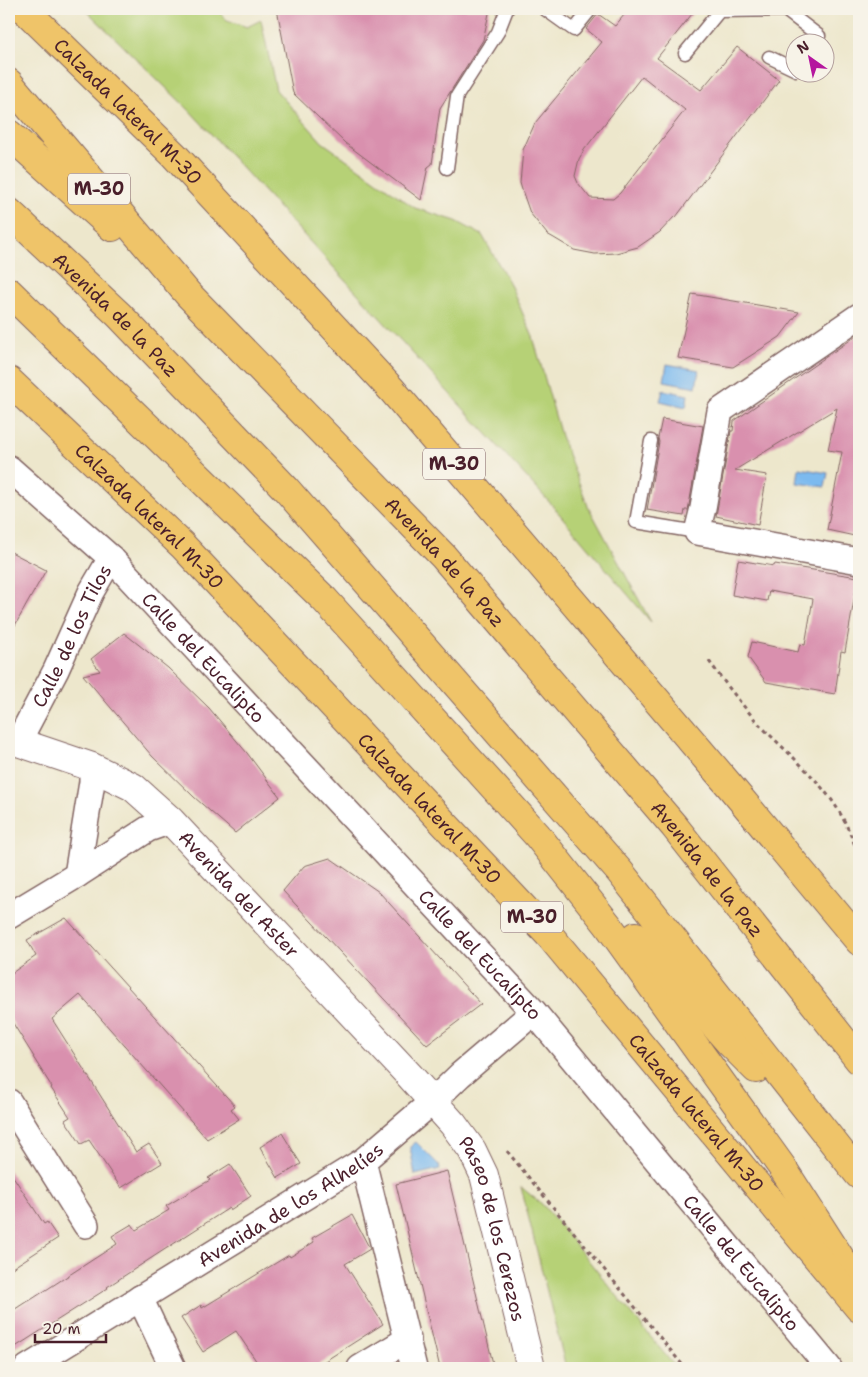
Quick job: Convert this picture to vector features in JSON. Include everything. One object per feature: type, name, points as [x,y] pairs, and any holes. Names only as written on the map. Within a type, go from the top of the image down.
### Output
[{"type":"highway","name":"Calzada lateral M-30","points":[[24,9],[174,155],[392,390],[729,785],[859,942]]},
{"type":"highway","name":"Avenida de la Paz","points":[[9,83],[188,294],[443,556],[674,826],[859,1060]]},
{"type":"highway","points":[[9,134],[188,294]]},
{"type":"highway","name":"Avenida de la Paz","points":[[9,212],[119,315],[286,489],[620,872],[859,1175]]},
{"type":"highway","points":[[9,292],[324,599],[537,835],[602,899],[729,1042],[841,1153]]},
{"type":"highway","name":"Calzada lateral M-30","points":[[9,381],[182,545],[550,936],[859,1308]]},
{"type":"highway","points":[[537,835],[608,925],[782,1167],[859,1287]]},
{"type":"street","points":[[859,316],[720,411],[697,532],[859,561]]},
{"type":"street","name":"Calle del Eucalipto","points":[[9,468],[111,558],[534,1012],[830,1368]]},
{"type":"street","name":"Calle de los Tilos","points":[[13,740],[56,670],[91,592],[111,558]]},
{"type":"street","name":"Avenida del Aster","points":[[13,740],[92,767],[133,787],[170,821],[403,1068],[432,1102]]},
{"type":"street","points":[[77,875],[92,782],[92,767]]},
{"type":"street","points":[[9,916],[148,829],[170,821]]},
{"type":"street","name":"Avenida de los Alhelíes","points":[[27,1368],[362,1161],[534,1012]]},
{"type":"street","points":[[9,1102],[86,1225]]},
{"type":"street","name":"Paseo de los Cerezos","points":[[432,1102],[453,1124],[472,1150],[484,1175],[531,1368]]},
{"type":"street","points":[[362,1161],[414,1368]]},
{"type":"street","points":[[140,1298],[173,1368]]},
{"type":"street","points":[[360,1368],[408,1339]]},
{"type":"lane","points":[[447,168],[457,96],[498,32],[507,9]]},
{"type":"lane","points":[[547,9],[574,30],[591,9]]},
{"type":"lane","points":[[685,53],[720,10],[785,10],[814,32]]},
{"type":"lane","points":[[769,57],[786,65]]},
{"type":"lane","points":[[652,440],[636,522],[697,532]]},
{"type":"path","points":[[709,661],[731,691],[758,722],[797,760],[827,794],[846,822],[859,855]]},
{"type":"path","points":[[507,1151],[685,1368]]},
{"type":"green space","points":[[85,9],[216,9],[227,20],[247,27],[261,20],[276,90],[322,142],[415,208],[456,221],[482,235],[509,282],[533,337],[561,436],[588,506],[651,622],[551,504],[190,111]]},
{"type":"green space","points":[[521,1187],[544,1206],[676,1368],[566,1368]]},
{"type":"water","points":[[667,364],[699,370],[696,387],[664,381]]},
{"type":"water","points":[[663,390],[688,395],[686,407],[660,401]]},
{"type":"water","points":[[799,468],[828,473],[825,487],[797,483]]},
{"type":"water","points":[[416,1142],[439,1165],[440,1169],[415,1175],[410,1147]]},
{"type":"building","points":[[277,9],[490,9],[483,40],[440,108],[432,164],[428,167],[421,200],[345,143],[293,93]]},
{"type":"building","points":[[629,9],[696,9],[657,58],[701,90],[737,47],[779,80],[676,217],[660,232],[638,247],[616,253],[595,254],[574,250],[547,234],[530,213],[520,183],[523,150],[535,123],[602,42],[586,29],[598,14],[615,26]],"holes":[[[642,76],[685,110],[620,193],[613,199],[590,198],[578,183],[575,176],[579,159],[584,150]]]},
{"type":"building","points":[[692,294],[799,312],[780,337],[733,367],[678,358]]},
{"type":"building","points":[[859,334],[859,537],[827,530],[842,452],[828,450],[837,408],[735,470],[767,475],[758,525],[716,516],[734,421]]},
{"type":"building","points":[[662,419],[703,426],[688,510],[685,510],[684,516],[647,510]]},
{"type":"building","points":[[9,551],[46,570],[9,636]]},
{"type":"building","points":[[738,560],[858,577],[845,652],[841,651],[835,694],[766,682],[748,657],[752,642],[798,652],[800,644],[805,645],[813,599],[769,591],[767,601],[732,595]]},
{"type":"building","points":[[124,633],[168,668],[209,708],[247,753],[280,797],[235,833],[152,756],[83,675],[100,671],[91,659]]},
{"type":"building","points":[[330,858],[379,892],[481,1004],[427,1045],[283,891],[304,866]]},
{"type":"building","points":[[66,918],[235,1106],[231,1109],[239,1119],[207,1139],[80,995],[52,1019],[136,1152],[149,1144],[162,1163],[121,1188],[89,1140],[81,1144],[65,1120],[70,1117],[9,1017],[9,975],[36,956],[27,940]]},
{"type":"building","points":[[282,1133],[301,1164],[278,1178],[260,1147]]},
{"type":"building","points":[[230,1164],[251,1196],[230,1210],[229,1208],[9,1351],[9,1313],[117,1244],[112,1236],[132,1224],[136,1230],[169,1210],[166,1206],[210,1180],[208,1178]]},
{"type":"building","points":[[9,1170],[44,1224],[47,1222],[58,1238],[9,1270]]},
{"type":"building","points":[[447,1171],[494,1368],[440,1368],[396,1184]]},
{"type":"building","points":[[352,1215],[370,1249],[345,1264],[383,1324],[314,1368],[261,1368],[236,1331],[203,1352],[181,1318],[201,1305],[202,1308],[289,1255],[290,1257],[314,1242],[312,1238]]}]
